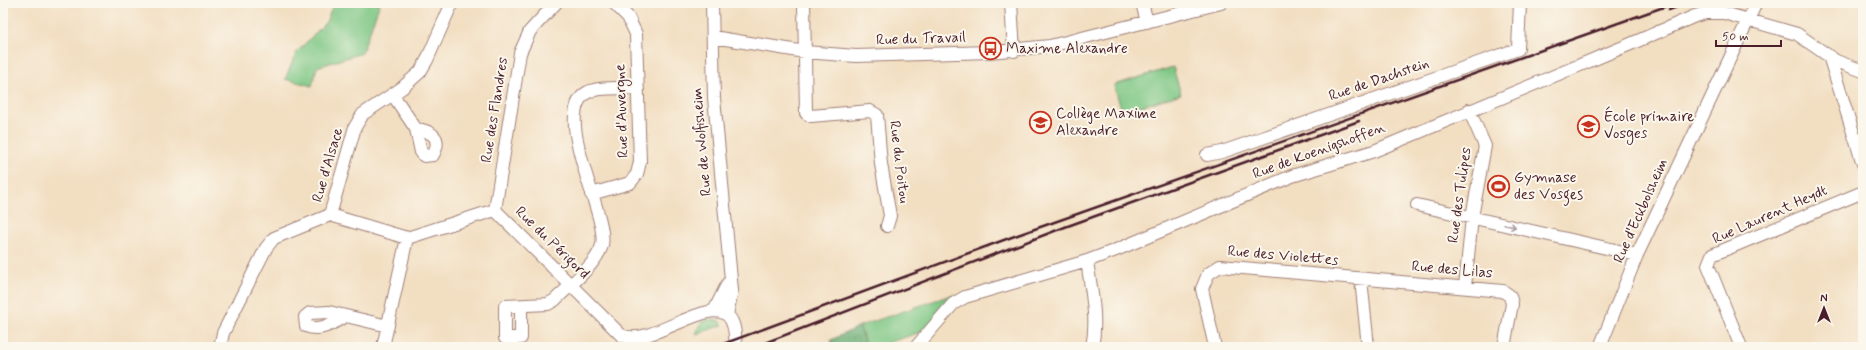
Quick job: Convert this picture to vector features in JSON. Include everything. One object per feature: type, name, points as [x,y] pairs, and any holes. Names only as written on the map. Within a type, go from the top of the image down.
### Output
[{"type":"street","name":"Rue d'Alsace","points":[[220,347],[223,334],[266,248],[274,238],[330,215],[355,127],[363,114],[393,95],[420,72],[427,60],[452,3]]},
{"type":"street","name":"Rue des Flandres","points":[[495,210],[520,53],[530,31],[556,3]]},
{"type":"street","name":"Rue d'Auvergne","points":[[591,194],[630,183],[637,174],[640,162],[636,88],[636,34],[628,17],[614,3]]},
{"type":"street","name":"Rue de Wolfisheim","points":[[712,3],[714,98],[732,290],[727,315]]},
{"type":"street","points":[[804,3],[805,52]]},
{"type":"street","points":[[1011,3],[1014,51]]},
{"type":"street","points":[[1142,3],[1147,22]]},
{"type":"street","name":"Rue du Travail","points":[[713,37],[805,52],[856,56],[902,56],[1014,51],[1050,46],[1221,3]]},
{"type":"street","name":"Rue de Dachstein","points":[[1207,155],[1230,149],[1518,49],[1520,3]]},
{"type":"street","name":"Rue d'Eckbolsheim","points":[[1600,347],[1637,255],[1747,19],[1756,3]]},
{"type":"street","name":"Rue de Koenigshoffen","points":[[916,347],[953,304],[961,298],[1087,261],[1292,176],[1374,151],[1695,16],[1713,12],[1747,19],[1797,34],[1829,56],[1844,64],[1863,71]]},
{"type":"street","name":"Rue du Poitou","points":[[805,52],[806,113],[811,116],[870,111],[877,115],[881,164],[890,216],[887,226]]},
{"type":"street","points":[[1829,56],[1863,164]]},
{"type":"street","points":[[521,306],[548,304],[555,300],[596,258],[602,245],[602,228],[577,144],[575,107],[579,99],[587,92],[596,90],[636,88]]},
{"type":"street","points":[[393,95],[416,129]]},
{"type":"street","name":"Rue des Tulipes","points":[[1465,287],[1472,217],[1485,146],[1469,110]]},
{"type":"street","name":"Rue Laurent Heydt","points":[[1741,347],[1708,265],[1712,255],[1863,192]]},
{"type":"street","points":[[1417,205],[1637,255]]},
{"type":"street","name":"Rue du Périgord","points":[[407,238],[495,210],[617,330],[629,338],[640,337],[706,312],[714,311]]},
{"type":"street","points":[[330,215],[407,238],[383,347]]},
{"type":"street","points":[[1087,261],[1093,309],[1094,337],[1092,347]]},
{"type":"street","name":"Rue des Violettes","points":[[1215,347],[1202,289],[1208,274],[1220,266],[1361,278]]},
{"type":"street","name":"Rue de Wolfisheim","points":[[714,311],[726,290],[730,278]]},
{"type":"street","points":[[1361,278],[1368,347]]},
{"type":"street","name":"Rue des Lilas","points":[[1361,278],[1503,291],[1510,296],[1512,304],[1504,347]]},
{"type":"street","points":[[714,311],[727,315],[733,325],[736,347]]},
{"type":"street","points":[[344,317],[388,326]]},
{"type":"green space","points":[[334,3],[380,3],[362,53],[317,67],[312,86],[285,79],[297,52],[326,22]]},
{"type":"green space","points":[[1173,67],[1181,94],[1122,112],[1114,85]]},
{"type":"green space","points":[[954,294],[955,297],[924,331],[881,345],[881,347],[866,347],[860,326]]},
{"type":"green space","points":[[710,319],[720,321],[723,325],[696,334],[701,322]]},
{"type":"green space","points":[[860,326],[866,347],[833,347],[831,340]]},
{"type":"railway","points":[[715,347],[1012,237],[1675,3]]},
{"type":"railway","points":[[1669,10],[1688,3]]},
{"type":"railway","points":[[754,347],[1065,227],[1359,121]]},
{"type":"place","name":"Maxime Alexandre","points":[[990,49]]},
{"type":"place","name":"Collège Maxime Alexandre","points":[[1041,123]]},
{"type":"place","name":"École primaire Vosges","points":[[1588,126]]},
{"type":"place","name":"Gymnase des Vosges","points":[[1498,187]]}]
